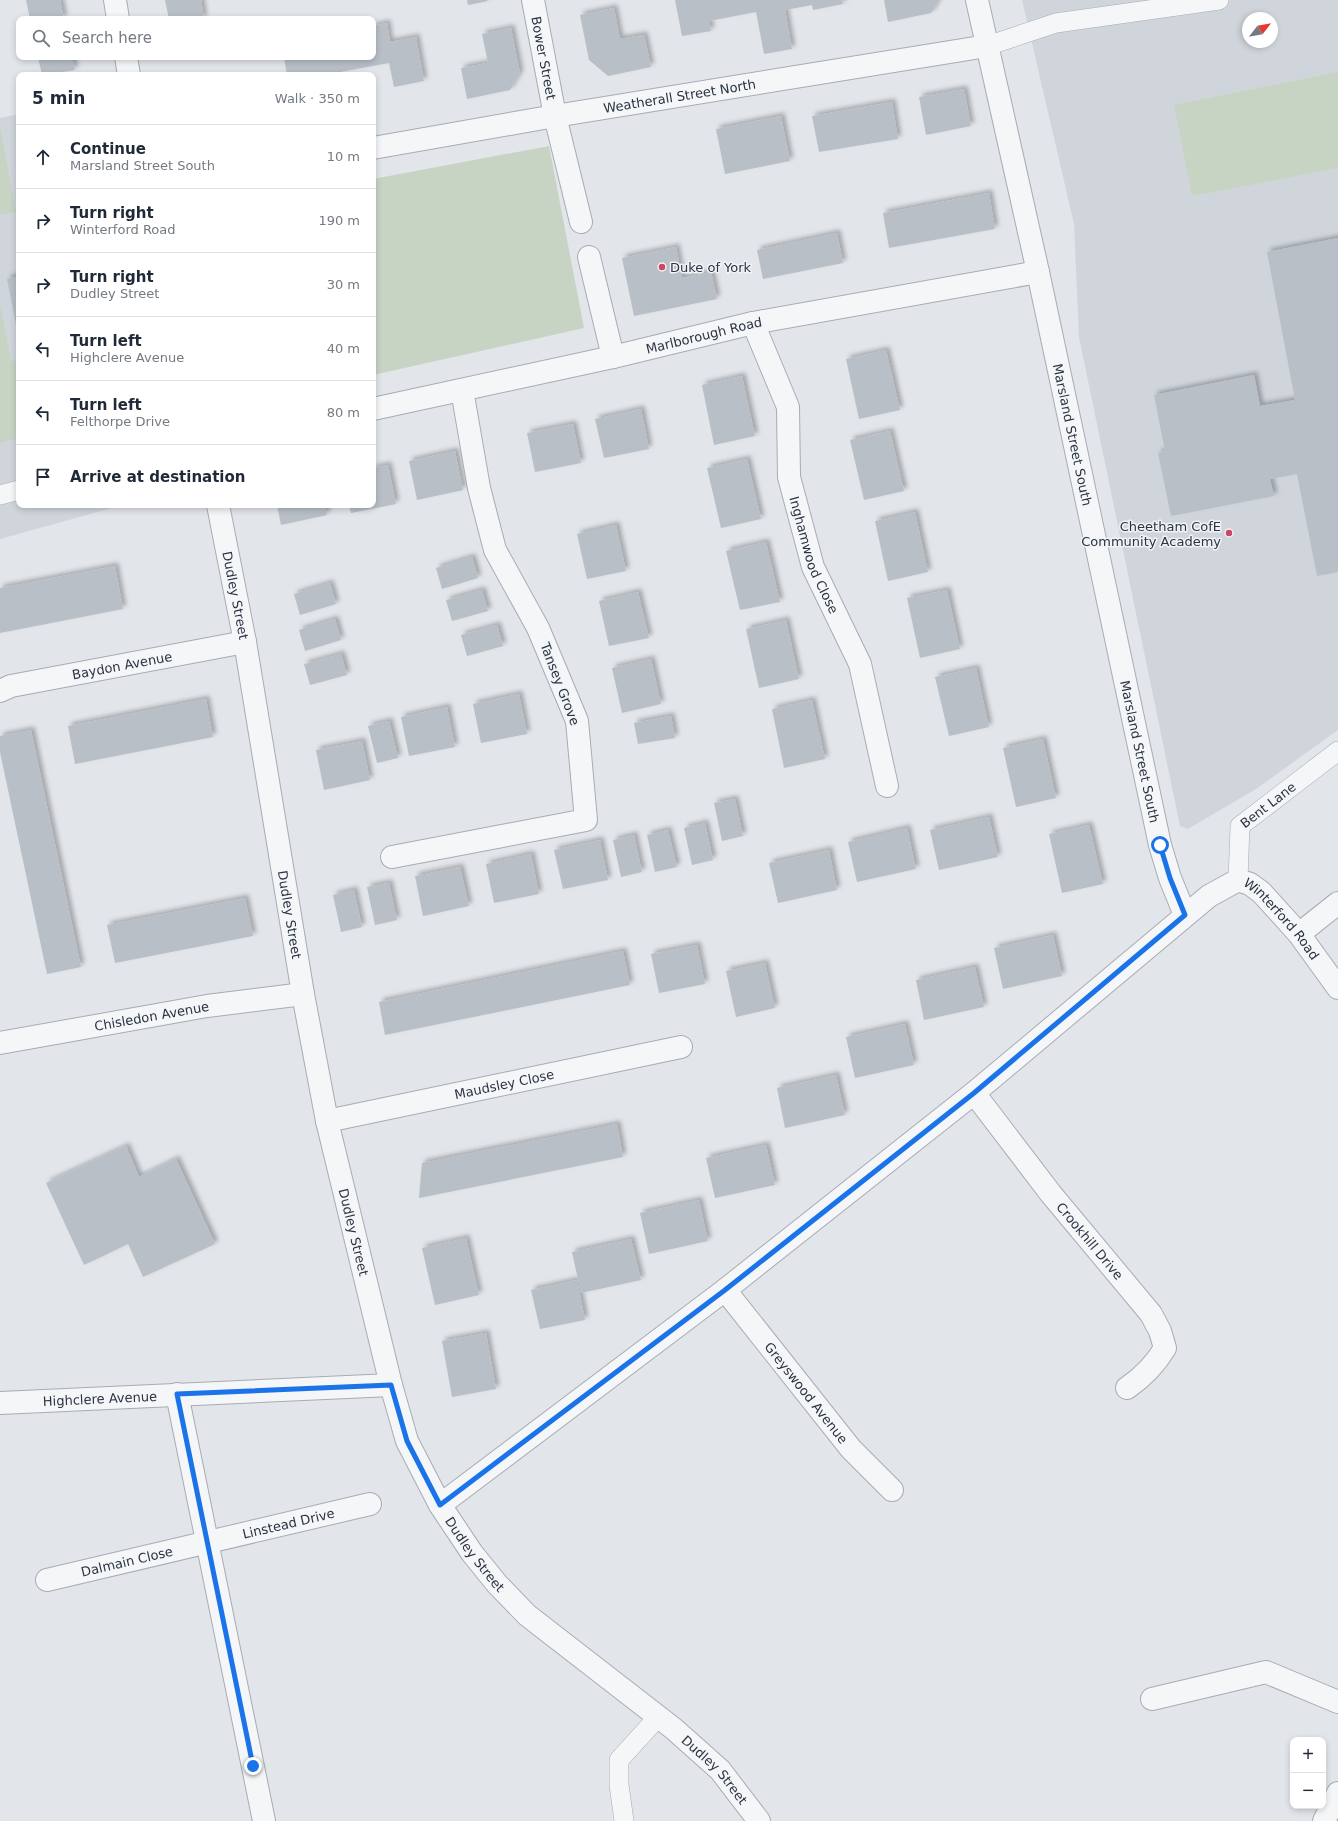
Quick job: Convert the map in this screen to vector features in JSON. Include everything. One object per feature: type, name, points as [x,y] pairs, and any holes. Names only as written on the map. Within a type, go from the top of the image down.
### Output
[{"type":"street","points":[[115,0],[118,16]]},
{"type":"street","name":"Bower Street","points":[[534,0],[555,116],[581,222]]},
{"type":"street","name":"Marsland Street South","points":[[977,0],[1038,272],[1160,845],[1170,878],[1185,915]]},
{"type":"street","name":"Weatherall Street North","points":[[376,147],[555,116],[987,46]]},
{"type":"street","points":[[126,60],[128,72]]},
{"type":"street","points":[[589,257],[613,357]]},
{"type":"street","name":"Marlborough Road","points":[[376,408],[613,357],[753,323],[1038,272]]},
{"type":"street","name":"Inghamwood Close","points":[[753,323],[788,407],[789,477],[813,567],[860,664],[887,786]]},
{"type":"street","name":"Tansey Grove","points":[[392,858],[586,820],[577,721],[538,628],[495,550],[479,488],[462,390]]},
{"type":"street","name":"Dudley Street","points":[[219,508],[245,642],[304,994],[327,1121],[391,1385],[407,1441],[440,1505],[472,1553],[497,1584],[527,1615],[674,1728],[720,1770],[760,1821]]},
{"type":"street","name":"Baydon Avenue","points":[[0,691],[11,686],[245,642]]},
{"type":"street","name":"Winterford Road","points":[[440,1505],[725,1290],[974,1093],[1209,896],[1238,880],[1250,884],[1261,892],[1299,934],[1338,988]]},
{"type":"street","points":[[1299,934],[1338,903]]},
{"type":"street","name":"Chisledon Avenue","points":[[0,1043],[207,1006],[304,994]]},
{"type":"street","name":"Maudsley Close","points":[[327,1121],[681,1047]]},
{"type":"street","name":"Crookhill Drive","points":[[974,1093],[1051,1194],[1151,1314],[1165,1348],[1156,1364],[1141,1379],[1127,1388]]},
{"type":"street","name":"Greyswood Avenue","points":[[725,1290],[851,1449],[892,1490]]},
{"type":"street","name":"Highclere Avenue","points":[[0,1403],[391,1385]]},
{"type":"street","points":[[177,1394],[264,1821]]},
{"type":"street","name":"Linstead Drive","points":[[206,1542],[370,1504]]},
{"type":"street","name":"Dalmain Close","points":[[47,1580],[206,1542]]},
{"type":"street","points":[[1152,1699],[1266,1672],[1338,1702]]},
{"type":"street","points":[[1324,1821],[1338,1793]]},
{"type":"lane","points":[[987,46],[1056,23],[1219,0]]},
{"type":"lane","points":[[0,495],[16,491]]},
{"type":"lane","name":"Bent Lane","points":[[1238,880],[1240,826],[1338,751]]},
{"type":"lane","points":[[624,1821],[619,1784],[619,1760],[658,1716]]},
{"type":"shaded area","name":"Cheetham CofE Community Academy","points":[[1022,0],[1338,0],[1338,730],[1256,789],[1188,829],[1180,826],[1079,337],[1074,224]]},
{"type":"shaded area","points":[[16,115],[16,508],[112,508],[0,539],[0,118]]},
{"type":"green space","points":[[1338,72],[1338,168],[1192,196],[1174,105]]},
{"type":"green space","points":[[0,127],[16,212],[0,215]]},
{"type":"green space","points":[[549,146],[584,328],[376,374],[376,178]]},
{"type":"green space","points":[[0,304],[11,361],[16,360],[16,439],[0,443]]},
{"type":"building","points":[[26,0],[60,0],[63,16],[29,16]]},
{"type":"building","points":[[165,0],[201,0],[204,16],[168,16]]},
{"type":"building","points":[[467,0],[487,0],[488,1],[468,5]]},
{"type":"building","points":[[675,0],[842,0],[843,4],[813,10],[812,5],[785,10],[792,49],[764,54],[756,12],[709,21],[711,31],[682,36]]},
{"type":"building","points":[[884,0],[939,0],[931,13],[888,22]]},
{"type":"building","points":[[614,8],[620,39],[644,35],[651,67],[608,76],[589,60],[580,15]]},
{"type":"building","points":[[387,23],[390,42],[416,37],[424,81],[394,87],[389,63],[340,72],[286,72],[284,60],[376,60],[376,25]]},
{"type":"building","points":[[511,28],[520,73],[510,90],[467,99],[461,68],[488,63],[482,34]]},
{"type":"building","points":[[39,60],[73,60],[75,70],[62,72],[41,72]]},
{"type":"building","points":[[964,89],[971,126],[926,135],[919,97]]},
{"type":"building","points":[[892,102],[898,139],[819,152],[812,116]]},
{"type":"building","points":[[781,116],[790,161],[725,174],[716,129]]},
{"type":"building","points":[[989,193],[995,229],[889,248],[883,213]]},
{"type":"building","points":[[837,233],[843,263],[763,279],[757,250]]},
{"type":"building","points":[[1338,238],[1338,572],[1317,576],[1297,474],[1270,479],[1274,496],[1171,516],[1158,453],[1165,451],[1154,395],[1254,375],[1260,406],[1295,400],[1267,252]]},
{"type":"building","points":[[676,247],[682,278],[711,272],[717,299],[634,316],[622,258]]},
{"type":"building","points":[[16,277],[16,325],[7,279]]},
{"type":"building","points":[[886,350],[900,410],[859,419],[846,359]]},
{"type":"building","points":[[742,376],[755,436],[714,445],[702,385]]},
{"type":"building","points":[[641,409],[649,449],[604,458],[595,419]]},
{"type":"building","points":[[573,424],[581,463],[535,472],[527,433]]},
{"type":"building","points":[[890,431],[904,491],[864,500],[850,440]]},
{"type":"building","points":[[455,451],[463,490],[417,500],[409,461]]},
{"type":"building","points":[[747,459],[761,519],[721,528],[707,468]]},
{"type":"building","points":[[388,465],[396,504],[376,508],[376,467]]},
{"type":"building","points":[[278,508],[326,508],[327,515],[281,525]]},
{"type":"building","points":[[350,508],[376,508],[351,513]]},
{"type":"building","points":[[915,512],[928,572],[888,581],[875,521]]},
{"type":"building","points":[[616,525],[626,571],[587,579],[577,534]]},
{"type":"building","points":[[766,542],[780,602],[740,610],[726,551]]},
{"type":"building","points":[[472,557],[478,578],[442,589],[436,568]]},
{"type":"building","points":[[115,566],[123,609],[0,633],[0,588]]},
{"type":"building","points":[[330,583],[336,604],[300,615],[294,594]]},
{"type":"building","points":[[482,590],[488,611],[452,621],[446,600]]},
{"type":"building","points":[[947,590],[960,649],[920,658],[907,598]]},
{"type":"building","points":[[638,592],[649,638],[609,646],[599,601]]},
{"type":"building","points":[[335,619],[341,640],[305,651],[299,630]]},
{"type":"building","points":[[786,620],[799,679],[759,688],[746,629]]},
{"type":"building","points":[[497,625],[503,646],[467,656],[461,635]]},
{"type":"building","points":[[341,654],[347,675],[310,685],[304,664]]},
{"type":"building","points":[[651,659],[661,704],[622,713],[612,668]]},
{"type":"building","points":[[976,668],[989,727],[949,736],[935,677]]},
{"type":"building","points":[[519,694],[527,734],[481,743],[473,704]]},
{"type":"building","points":[[206,699],[213,737],[75,764],[68,726]]},
{"type":"building","points":[[812,700],[825,759],[784,768],[772,709]]},
{"type":"building","points":[[447,707],[455,747],[409,756],[401,717]]},
{"type":"building","points":[[671,716],[675,738],[638,744],[634,723]]},
{"type":"building","points":[[389,721],[398,758],[377,763],[368,726]]},
{"type":"building","points":[[31,730],[81,967],[47,974],[0,752],[0,736]]},
{"type":"building","points":[[1043,739],[1056,798],[1016,807],[1003,748]]},
{"type":"building","points":[[362,741],[370,780],[324,790],[316,750]]},
{"type":"building","points":[[735,799],[743,836],[722,841],[714,803]]},
{"type":"building","points":[[989,817],[998,857],[939,870],[930,830]]},
{"type":"building","points":[[705,823],[713,860],[692,865],[684,828]]},
{"type":"building","points":[[1089,825],[1103,884],[1062,893],[1049,834]]},
{"type":"building","points":[[907,828],[916,869],[857,882],[848,842]]},
{"type":"building","points":[[668,830],[677,867],[655,872],[647,835]]},
{"type":"building","points":[[634,835],[642,872],[621,877],[613,840]]},
{"type":"building","points":[[600,840],[608,880],[563,889],[554,850]]},
{"type":"building","points":[[829,850],[837,890],[778,903],[769,863]]},
{"type":"building","points":[[531,854],[539,894],[494,903],[486,864]]},
{"type":"building","points":[[460,867],[469,906],[423,916],[415,876]]},
{"type":"building","points":[[389,883],[397,920],[375,925],[367,887]]},
{"type":"building","points":[[354,890],[362,927],[341,932],[333,895]]},
{"type":"building","points":[[245,898],[253,936],[115,963],[107,925]]},
{"type":"building","points":[[1053,935],[1062,976],[1003,989],[994,948]]},
{"type":"building","points":[[697,945],[705,984],[659,993],[651,954]]},
{"type":"building","points":[[623,951],[630,985],[385,1035],[379,1002]]},
{"type":"building","points":[[765,963],[775,1008],[736,1017],[726,971]]},
{"type":"building","points":[[975,967],[984,1007],[924,1020],[916,980]]},
{"type":"building","points":[[905,1024],[914,1065],[855,1078],[846,1037]]},
{"type":"building","points":[[836,1075],[845,1115],[785,1128],[777,1088]]},
{"type":"building","points":[[617,1124],[623,1157],[419,1198],[422,1163]]},
{"type":"building","points":[[766,1145],[775,1185],[715,1198],[706,1158]]},
{"type":"building","points":[[126,1146],[139,1177],[176,1159],[215,1244],[143,1277],[128,1244],[84,1265],[46,1183]]},
{"type":"building","points":[[699,1200],[708,1241],[649,1254],[640,1213]]},
{"type":"building","points":[[466,1238],[479,1295],[435,1305],[422,1248]]},
{"type":"building","points":[[631,1239],[641,1280],[581,1293],[572,1252]]},
{"type":"building","points":[[577,1280],[585,1320],[540,1329],[531,1290]]},
{"type":"building","points":[[486,1333],[496,1389],[452,1397],[442,1341]]},
{"type":"place","name":"Duke of York","points":[[662,267]]},
{"type":"place","name":"Cheetham CofE Community Academy","points":[[1229,533]]},
{"type":"route","points":[[253,1766],[211,1567],[177,1394],[391,1385],[407,1441],[440,1505],[725,1290],[974,1093],[1185,915],[1170,878],[1160,845]]}]
